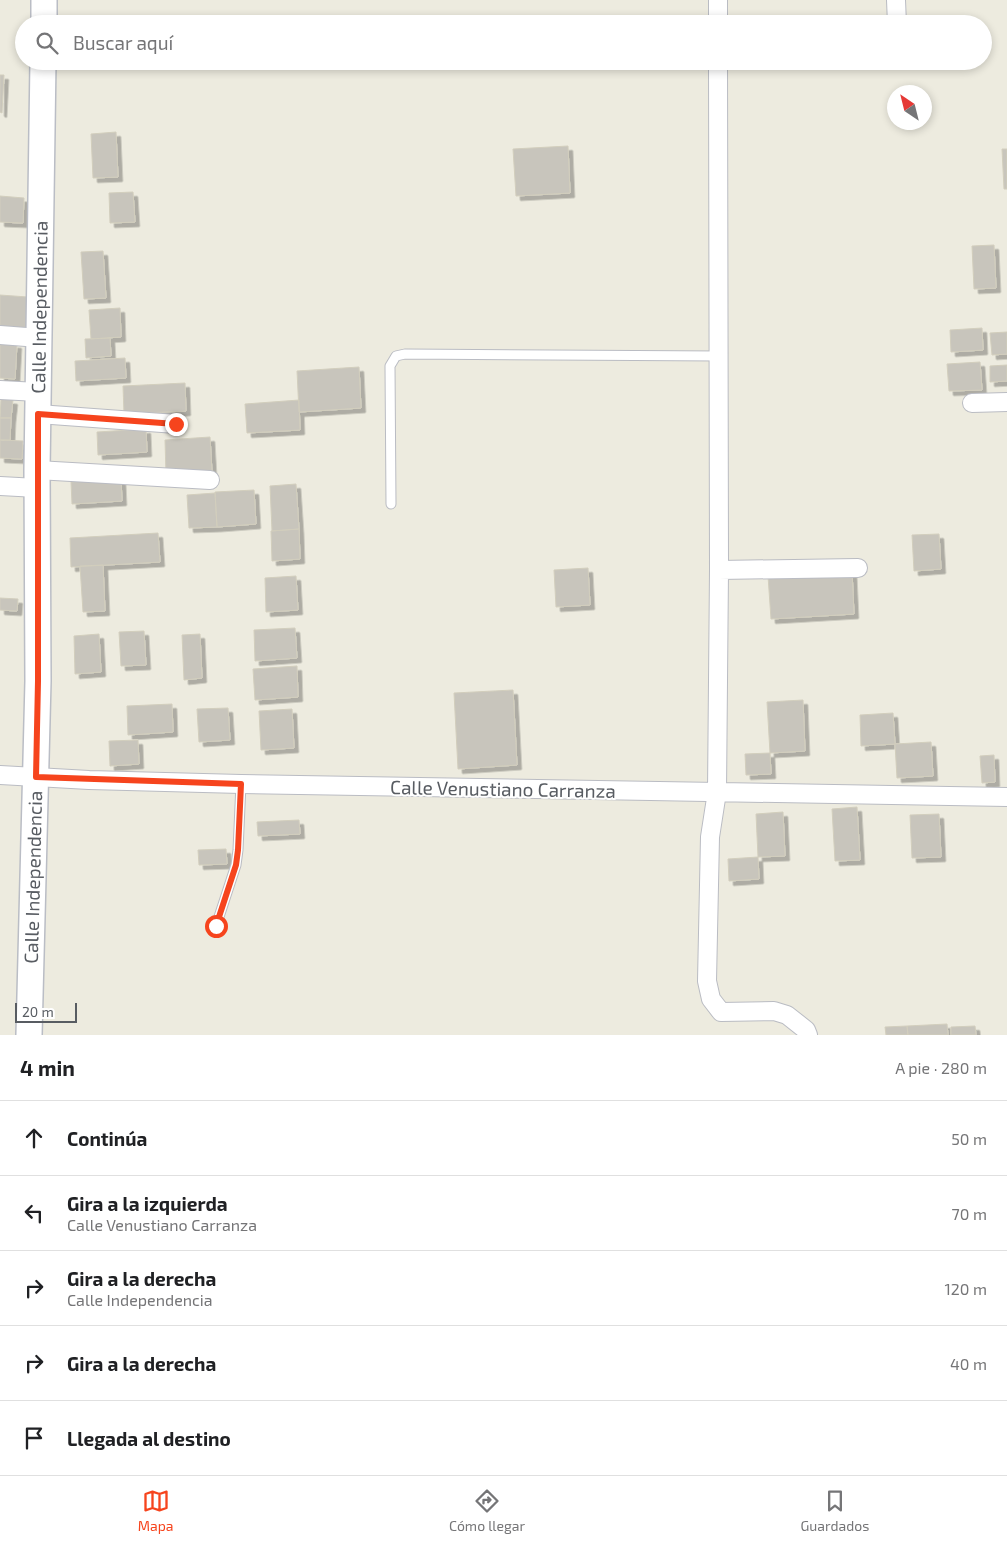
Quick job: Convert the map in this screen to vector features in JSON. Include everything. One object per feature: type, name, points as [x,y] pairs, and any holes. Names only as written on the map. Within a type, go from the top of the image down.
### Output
[{"type":"street","points":[[44,0],[44,15]]},
{"type":"street","points":[[718,0],[718,15]]},
{"type":"street","points":[[896,0],[897,15]]},
{"type":"street","name":"Calle Independencia","points":[[29,1035],[38,681],[37,479],[43,70]]},
{"type":"street","points":[[718,70],[719,570],[717,792],[710,837],[707,980],[711,1000],[721,1012],[774,1011],[787,1015],[806,1030],[808,1035]]},
{"type":"street","points":[[0,335],[39,338]]},
{"type":"street","points":[[0,390],[38,403],[176,424]]},
{"type":"street","points":[[972,403],[1007,402]]},
{"type":"street","points":[[0,486],[37,479],[210,480]]},
{"type":"street","points":[[719,570],[858,568]]},
{"type":"street","name":"Calle Venustiano Carranza","points":[[0,775],[241,784],[1007,796]]},
{"type":"lane","points":[[391,504],[390,366],[396,356],[405,354],[719,356]]},
{"type":"lane","points":[[216,926],[236,865],[241,784]]},
{"type":"building","points":[[0,75],[4,75],[2,113],[0,112]]},
{"type":"building","points":[[116,132],[118,177],[93,178],[91,134]]},
{"type":"building","points":[[568,146],[570,193],[516,196],[513,149]]},
{"type":"building","points":[[1002,149],[1007,149],[1007,189],[1004,189]]},
{"type":"building","points":[[133,192],[135,222],[110,223],[109,193]]},
{"type":"building","points":[[0,196],[24,198],[23,223],[0,222]]},
{"type":"building","points":[[994,245],[996,288],[974,289],[972,246]]},
{"type":"building","points":[[103,251],[106,298],[84,299],[81,252]]},
{"type":"building","points":[[0,295],[28,297],[26,332],[0,330]]},
{"type":"building","points":[[120,308],[121,337],[91,339],[89,310]]},
{"type":"building","points":[[982,328],[983,350],[951,352],[950,330]]},
{"type":"building","points":[[1007,332],[1007,354],[992,355],[990,333]]},
{"type":"building","points":[[110,338],[111,356],[86,358],[85,339]]},
{"type":"building","points":[[0,343],[17,344],[15,379],[0,378]]},
{"type":"building","points":[[125,358],[126,378],[76,381],[75,361]]},
{"type":"building","points":[[980,362],[982,390],[949,391],[947,364]]},
{"type":"building","points":[[1007,365],[1007,381],[990,382],[990,366]]},
{"type":"building","points":[[359,367],[361,408],[299,412],[297,371]]},
{"type":"building","points":[[185,383],[186,411],[124,414],[123,386]]},
{"type":"building","points":[[1,399],[13,400],[11,418],[0,418]]},
{"type":"building","points":[[299,400],[300,430],[247,433],[245,404]]},
{"type":"building","points":[[0,418],[11,418],[10,440],[0,440]]},
{"type":"building","points":[[146,429],[147,452],[98,455],[97,432]]},
{"type":"building","points":[[210,437],[212,472],[166,475],[165,440]]},
{"type":"building","points":[[0,440],[23,441],[22,459],[0,458]]},
{"type":"building","points":[[121,479],[122,501],[72,504],[71,482]]},
{"type":"building","points":[[296,484],[299,529],[272,531],[270,486]]},
{"type":"building","points":[[254,490],[256,524],[217,527],[215,492]]},
{"type":"building","points":[[215,493],[217,527],[189,528],[187,495]]},
{"type":"building","points":[[299,529],[300,559],[272,561],[271,531]]},
{"type":"building","points":[[158,533],[160,562],[71,567],[70,538]]},
{"type":"building","points":[[939,534],[941,569],[914,571],[912,535]]},
{"type":"building","points":[[103,565],[105,611],[83,612],[80,566]]},
{"type":"building","points":[[588,568],[590,605],[556,607],[554,570]]},
{"type":"building","points":[[852,571],[854,614],[771,619],[768,576]]},
{"type":"building","points":[[296,576],[298,610],[266,612],[265,578]]},
{"type":"building","points":[[0,598],[18,599],[17,611],[0,610]]},
{"type":"building","points":[[295,628],[297,658],[255,661],[254,630]]},
{"type":"building","points":[[144,631],[146,665],[121,666],[119,632]]},
{"type":"building","points":[[99,634],[101,672],[75,674],[74,636]]},
{"type":"building","points":[[200,634],[202,678],[184,680],[182,635]]},
{"type":"building","points":[[297,666],[298,697],[255,700],[253,669]]},
{"type":"building","points":[[513,690],[517,765],[458,769],[454,693]]},
{"type":"building","points":[[803,700],[805,751],[770,753],[767,702]]},
{"type":"building","points":[[172,704],[173,732],[128,735],[127,706]]},
{"type":"building","points":[[228,708],[230,740],[199,742],[197,709]]},
{"type":"building","points":[[292,709],[294,748],[261,750],[259,711]]},
{"type":"building","points":[[893,713],[895,744],[861,746],[860,715]]},
{"type":"building","points":[[138,740],[139,764],[110,766],[109,741]]},
{"type":"building","points":[[931,742],[933,776],[897,778],[895,744]]},
{"type":"building","points":[[770,753],[771,774],[746,775],[745,754]]},
{"type":"building","points":[[994,755],[995,782],[982,783],[980,756]]},
{"type":"building","points":[[857,807],[860,860],[835,861],[832,809]]},
{"type":"building","points":[[783,812],[785,856],[758,857],[756,814]]},
{"type":"building","points":[[939,814],[941,857],[912,858],[910,815]]},
{"type":"building","points":[[299,820],[300,834],[258,836],[257,822]]},
{"type":"building","points":[[226,849],[227,864],[199,865],[198,850]]},
{"type":"building","points":[[758,857],[759,879],[729,881],[728,859]]},
{"type":"building","points":[[947,1024],[948,1035],[908,1035],[907,1026]]},
{"type":"building","points":[[907,1026],[908,1035],[886,1035],[885,1027]]},
{"type":"building","points":[[975,1026],[976,1035],[951,1035],[951,1027]]},
{"type":"route","points":[[176,424],[38,414],[36,777],[241,784],[240,833],[236,865],[216,926]]}]
